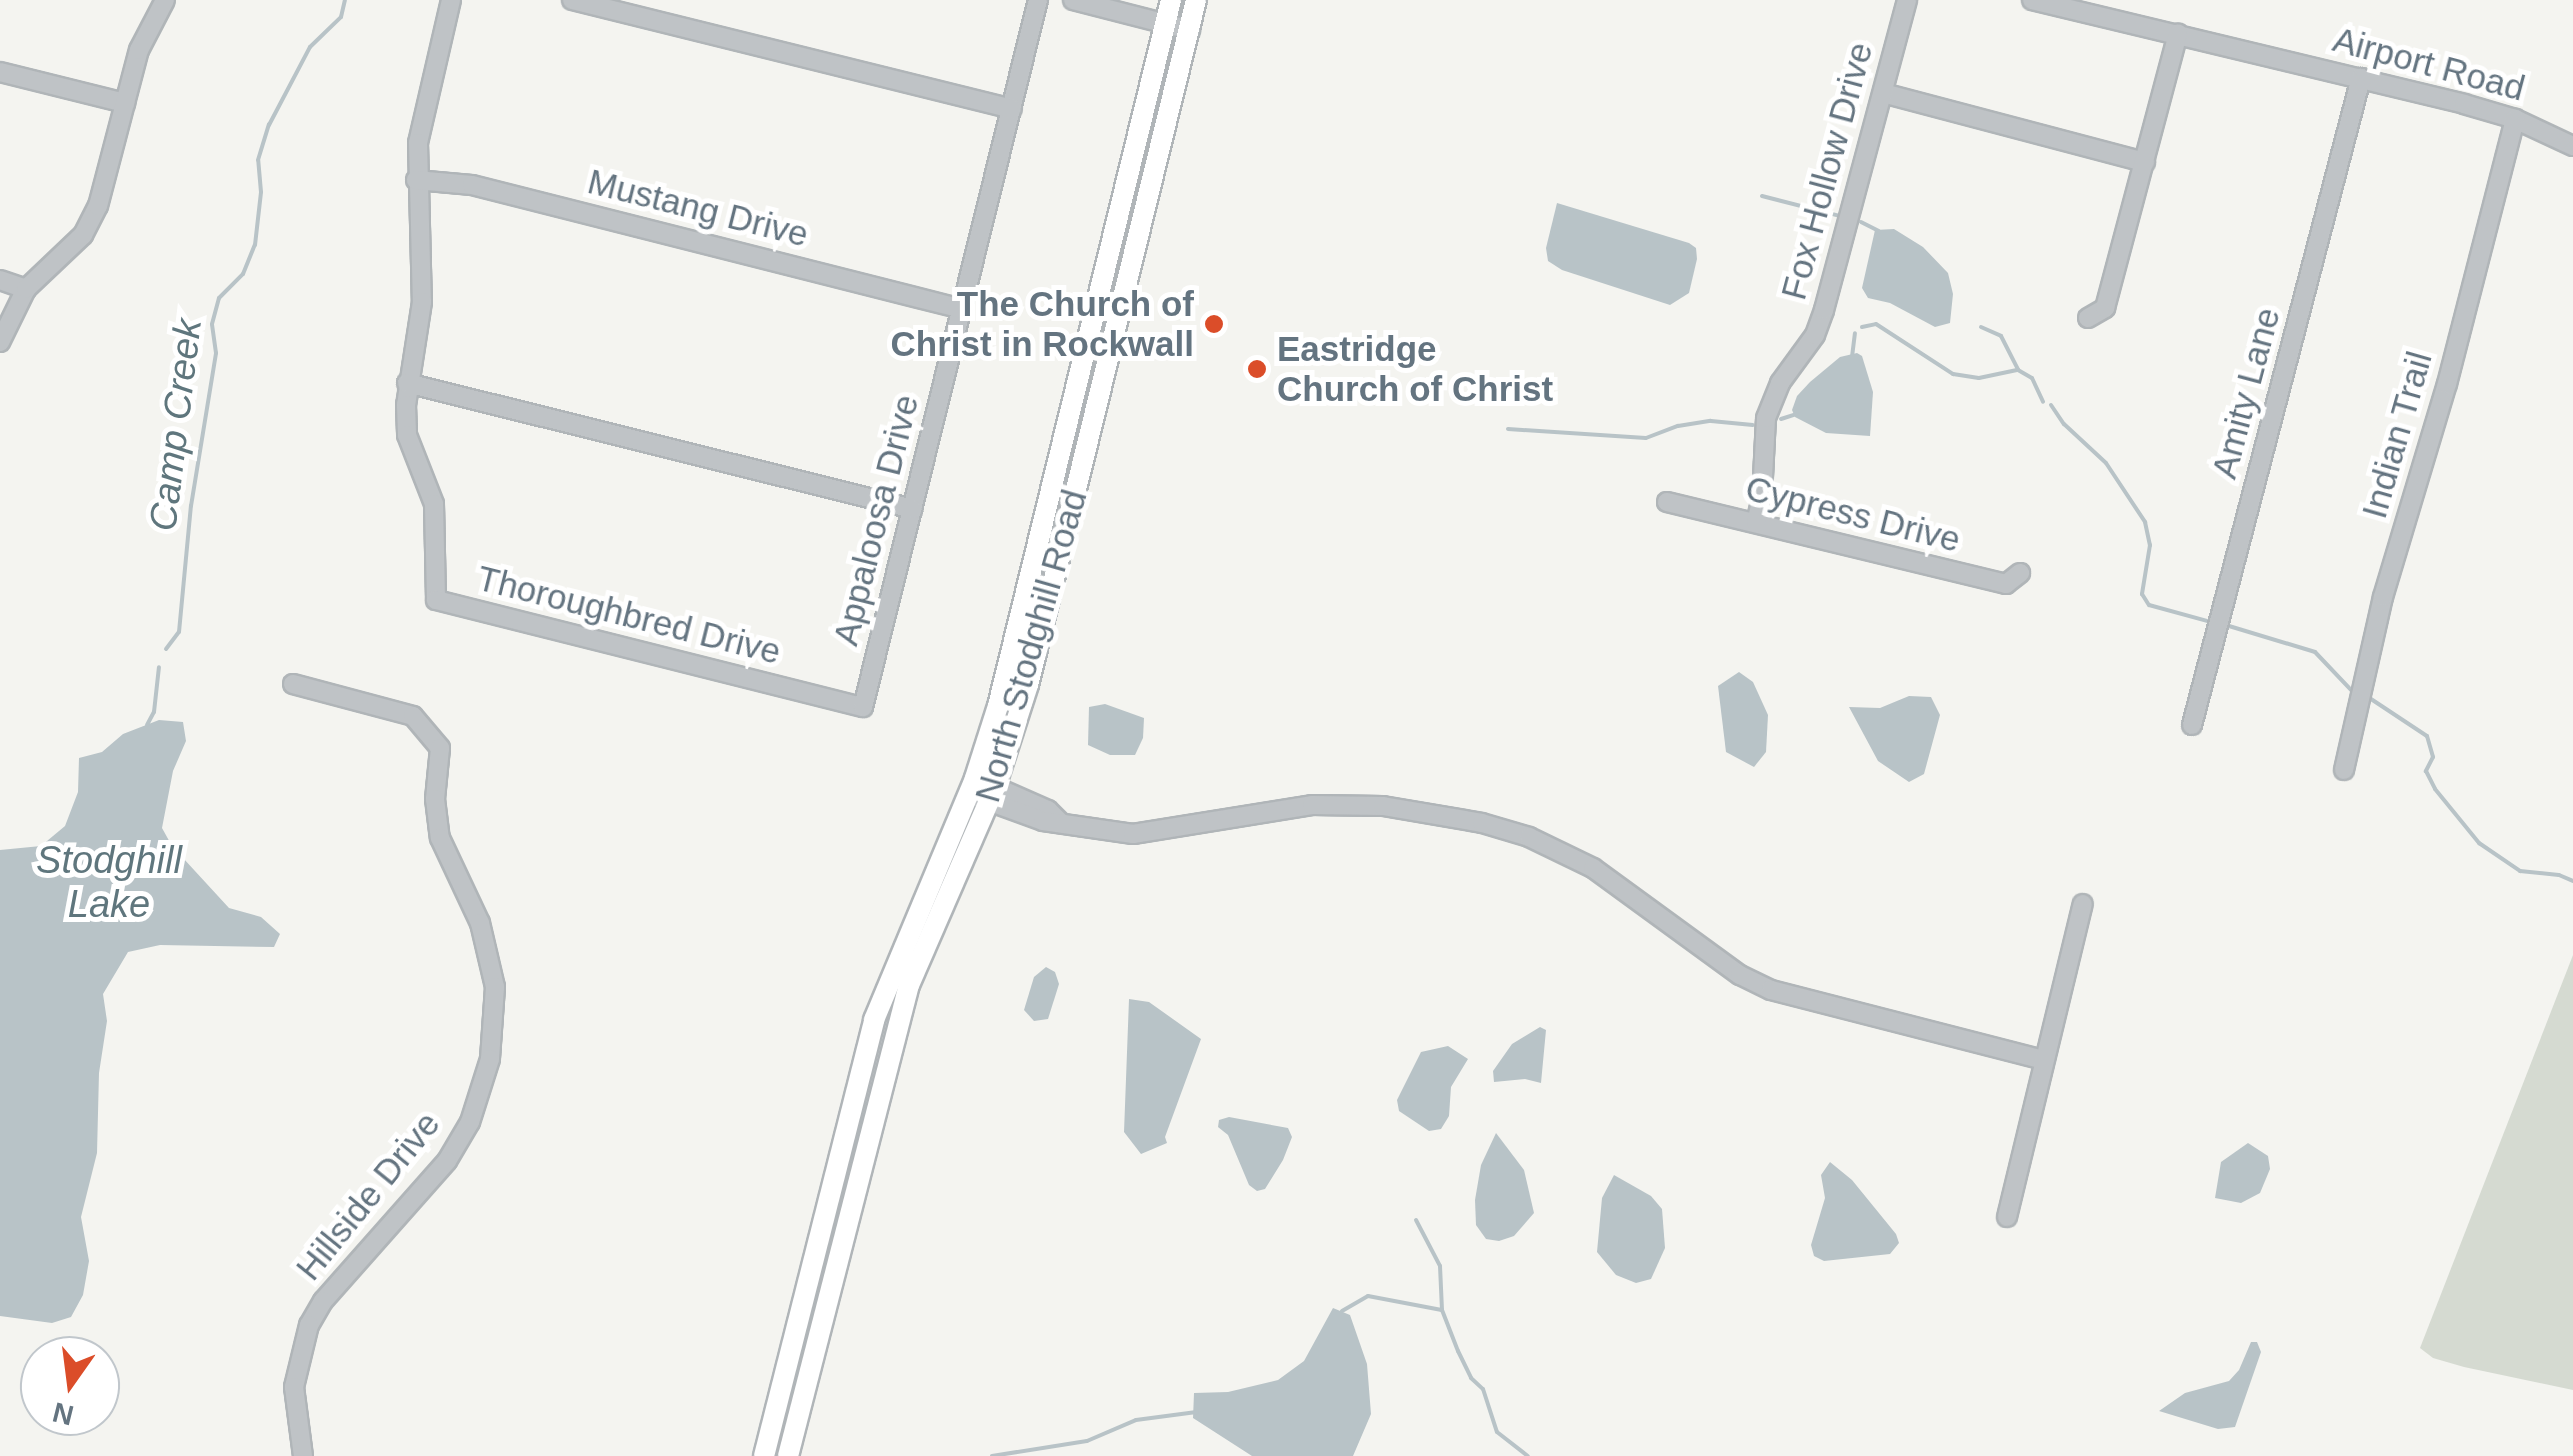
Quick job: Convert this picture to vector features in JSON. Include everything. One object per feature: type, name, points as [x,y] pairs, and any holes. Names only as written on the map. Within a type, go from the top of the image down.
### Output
[{"type":"main road","name":"North Stodghill Road","points":[[764,1456],[874,1020],[972,786],[998,706],[1170,0]]},
{"type":"main road","name":"North Stodghill Road","points":[[788,1456],[892,1041],[910,985],[993,794],[1028,685],[1196,0]]},
{"type":"street","points":[[0,342],[26,289],[83,236],[98,206],[139,50],[164,0]]},
{"type":"street","points":[[451,0],[423,112],[416,180],[422,302],[407,383],[913,509]]},
{"type":"street","points":[[572,0],[1012,109]]},
{"type":"street","name":"Appaloosa Drive","points":[[864,707],[1038,0]]},
{"type":"street","points":[[1073,0],[1190,30]]},
{"type":"street","name":"Fox Hollow Drive","points":[[1756,524],[1762,497],[1766,418],[1780,383],[1815,335],[1824,310],[1907,0]]},
{"type":"street","name":"Airport Road","points":[[2032,0],[2362,78],[2515,119],[2573,146]]},
{"type":"street","points":[[2088,318],[2105,308],[2178,34]]},
{"type":"street","points":[[0,72],[125,103]]},
{"type":"street","name":"Amity Lane","points":[[2192,724],[2362,78]]},
{"type":"street","points":[[1883,93],[2145,162]]},
{"type":"street","name":"Indian Trail","points":[[2344,770],[2383,597],[2448,384],[2515,119]]},
{"type":"street","name":"Mustang Drive","points":[[416,180],[472,185],[962,309]]},
{"type":"street","points":[[0,280],[26,289]]},
{"type":"street","name":"Thoroughbred Drive","points":[[407,383],[408,435],[434,504],[436,600],[864,707]]},
{"type":"street","name":"Cypress Drive","points":[[1666,502],[2006,584],[2020,573]]},
{"type":"street","name":"Hillside Drive","points":[[293,684],[413,716],[440,748],[435,798],[440,838],[474,909],[492,963],[490,1059],[470,1122],[447,1162],[323,1301],[310,1325],[294,1386],[302,1456]]},
{"type":"street","points":[[972,786],[1063,825],[1132,834],[1232,814],[1347,804],[1426,811],[1482,823],[1529,838],[1593,868],[1740,975],[1771,990],[2043,1060]]},
{"type":"street","points":[[2007,1217],[2083,904]]},
{"type":"shaded area","points":[[2573,955],[2573,1390],[2464,1367],[2433,1358],[2420,1348]]},
{"type":"water","points":[[1557,203],[1689,243],[1696,248],[1697,259],[1689,293],[1670,305],[1562,270],[1548,261],[1546,248]]},
{"type":"water","points":[[1894,229],[1923,247],[1948,273],[1953,294],[1950,323],[1935,327],[1890,303],[1868,298],[1862,288],[1875,230]]},
{"type":"water","points":[[1857,353],[1862,356],[1873,392],[1870,436],[1826,433],[1795,417],[1792,410],[1797,396],[1810,382],[1840,357]]},
{"type":"water","points":[[1739,672],[1753,682],[1768,715],[1766,752],[1754,767],[1726,752],[1718,686]]},
{"type":"water","points":[[1909,696],[1931,697],[1940,715],[1924,774],[1909,782],[1878,761],[1849,707],[1880,708]]},
{"type":"water","points":[[1105,704],[1144,718],[1143,738],[1135,755],[1110,755],[1088,745],[1089,707]]},
{"type":"water","name":"Stodghill Lake","points":[[159,720],[183,722],[186,741],[173,771],[162,828],[172,846],[229,908],[261,917],[280,934],[274,947],[160,945],[128,952],[103,994],[107,1021],[99,1073],[97,1153],[81,1217],[89,1261],[83,1295],[71,1317],[52,1323],[0,1316],[0,850],[41,846],[65,826],[78,792],[79,758],[102,752],[123,734]]},
{"type":"water","points":[[1046,967],[1055,972],[1059,984],[1048,1019],[1034,1021],[1024,1010],[1034,977]]},
{"type":"water","points":[[1129,999],[1149,1002],[1201,1039],[1165,1137],[1167,1143],[1141,1154],[1124,1132]]},
{"type":"water","points":[[1540,1027],[1546,1030],[1541,1083],[1525,1079],[1494,1082],[1493,1071],[1512,1044]]},
{"type":"water","points":[[1448,1046],[1468,1059],[1451,1087],[1449,1116],[1441,1129],[1429,1131],[1399,1111],[1397,1100],[1421,1052]]},
{"type":"water","points":[[1229,1117],[1288,1128],[1292,1137],[1265,1189],[1257,1191],[1249,1185],[1228,1135],[1218,1127],[1219,1120]]},
{"type":"water","points":[[1496,1133],[1524,1170],[1534,1213],[1514,1236],[1499,1241],[1486,1239],[1476,1225],[1475,1200],[1481,1165]]},
{"type":"water","points":[[2248,1143],[2268,1156],[2270,1169],[2260,1193],[2241,1203],[2215,1198],[2221,1162]]},
{"type":"water","points":[[1830,1162],[1852,1180],[1896,1234],[1899,1243],[1890,1254],[1824,1261],[1814,1256],[1811,1245],[1825,1198],[1821,1175]]},
{"type":"water","points":[[1614,1175],[1651,1196],[1662,1209],[1665,1248],[1651,1279],[1636,1283],[1616,1275],[1597,1252],[1602,1198]]},
{"type":"water","points":[[1333,1308],[1350,1315],[1367,1364],[1371,1414],[1353,1456],[1252,1456],[1193,1418],[1194,1393],[1228,1392],[1278,1380],[1304,1361]]},
{"type":"water","points":[[2251,1342],[2257,1342],[2261,1352],[2235,1427],[2218,1429],[2159,1411],[2185,1393],[2229,1381],[2239,1370]]},
{"type":"waterway","name":"Camp Creek","points":[[166,649],[179,632],[191,506],[216,353],[212,324],[219,298],[243,274],[255,245],[261,192],[258,160],[269,125],[310,47],[341,17],[345,0]]},
{"type":"waterway","points":[[1762,196],[1840,216]]},
{"type":"waterway","points":[[1861,222],[1879,231]]},
{"type":"waterway","points":[[1862,327],[1876,324],[1953,374],[1979,378],[2018,370],[2032,378],[2043,402]]},
{"type":"waterway","points":[[1981,327],[2001,336],[2018,370]]},
{"type":"waterway","points":[[1852,357],[1855,333]]},
{"type":"waterway","points":[[2051,405],[2064,424],[2106,463],[2145,522],[2150,545],[2142,594],[2149,605],[2207,621]]},
{"type":"waterway","points":[[1781,419],[1796,414]]},
{"type":"waterway","points":[[1508,429],[1646,438],[1678,426],[1711,421],[1753,425]]},
{"type":"waterway","points":[[2229,626],[2315,652],[2353,692]]},
{"type":"waterway","name":"Camp Creek","points":[[147,725],[154,712],[159,667]]},
{"type":"waterway","points":[[2371,699],[2427,736],[2433,757],[2426,771],[2435,789],[2479,843],[2520,871],[2559,875],[2573,881]]},
{"type":"waterway","points":[[1416,1220],[1440,1266],[1442,1310],[1458,1351],[1471,1378],[1483,1389],[1497,1432],[1528,1456]]},
{"type":"waterway","points":[[1342,1311],[1368,1296],[1442,1310]]},
{"type":"waterway","points":[[992,1456],[1087,1441],[1136,1420],[1196,1412]]},
{"type":"place","name":"The Church of Christ in Rockwall","points":[[1214,324]]},
{"type":"place","name":"Eastridge Church of Christ","points":[[1257,369]]}]
